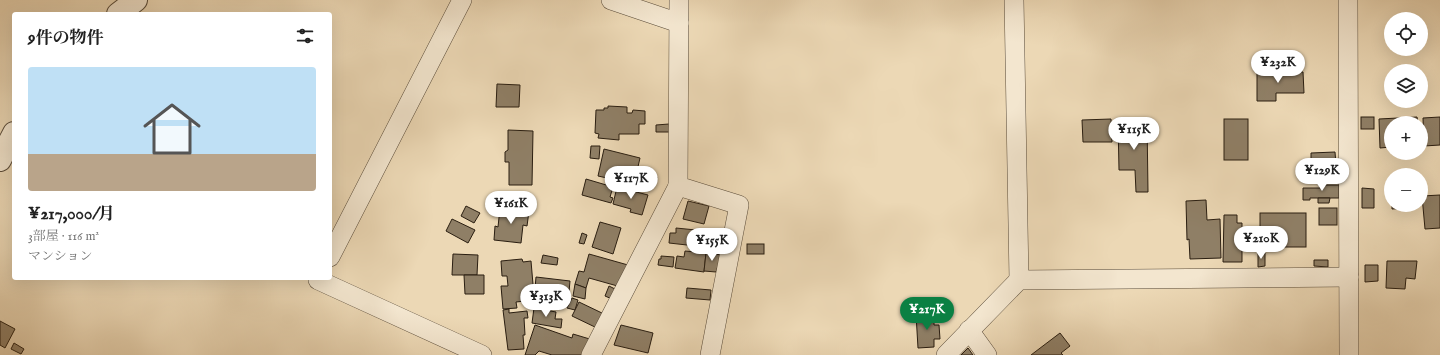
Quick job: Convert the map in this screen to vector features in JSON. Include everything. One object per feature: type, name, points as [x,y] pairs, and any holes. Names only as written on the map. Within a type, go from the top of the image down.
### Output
[{"type":"street","points":[[121,12],[136,0]]},
{"type":"street","points":[[332,253],[462,0]]},
{"type":"street","points":[[611,0],[679,23]]},
{"type":"street","points":[[591,355],[678,186],[679,0]]},
{"type":"street","points":[[1014,0],[1019,280]]},
{"type":"street","points":[[1348,0],[1349,355]]},
{"type":"street","points":[[0,160],[12,137]]},
{"type":"street","points":[[678,186],[739,205],[710,355]]},
{"type":"street","points":[[946,355],[1019,280],[1349,277]]},
{"type":"street","points":[[318,280],[482,355]]},
{"type":"street","points":[[969,330],[987,355]]},
{"type":"building","points":[[1257,72],[1303,72],[1304,93],[1276,93],[1276,101],[1257,101]]},
{"type":"building","points":[[497,84],[520,85],[519,107],[496,107]]},
{"type":"building","points":[[608,106],[627,107],[627,113],[632,113],[633,110],[645,111],[645,124],[639,124],[639,134],[619,134],[619,140],[598,138],[599,134],[595,133],[596,110],[604,110],[604,108],[608,108]]},
{"type":"building","points":[[1361,117],[1374,117],[1374,129],[1361,129]]},
{"type":"building","points":[[1440,117],[1440,145],[1428,146],[1428,118]]},
{"type":"building","points":[[1111,119],[1112,142],[1083,142],[1082,120]]},
{"type":"building","points":[[1224,119],[1248,119],[1248,160],[1224,160]]},
{"type":"building","points":[[1379,119],[1384,119],[1384,148],[1380,148]]},
{"type":"building","points":[[1147,120],[1148,192],[1136,192],[1135,170],[1119,170],[1118,121]]},
{"type":"building","points":[[669,124],[670,132],[656,132],[656,125]]},
{"type":"building","points":[[508,130],[533,131],[532,185],[509,185],[509,162],[505,162],[505,152],[508,150]]},
{"type":"building","points":[[591,146],[600,146],[599,159],[590,158]]},
{"type":"building","points":[[604,149],[640,158],[634,184],[598,176]]},
{"type":"building","points":[[1335,152],[1336,165],[1311,167],[1311,153]]},
{"type":"building","points":[[1306,168],[1316,168],[1316,176],[1306,177]]},
{"type":"building","points":[[640,170],[657,177],[654,184],[637,177]]},
{"type":"building","points":[[586,179],[613,187],[610,197],[613,198],[611,203],[582,195]]},
{"type":"building","points":[[1320,185],[1339,185],[1339,198],[1310,198],[1310,200],[1303,200],[1303,188],[1320,188]]},
{"type":"building","points":[[617,187],[648,195],[642,215],[630,212],[631,209],[613,204]]},
{"type":"building","points":[[1362,188],[1374,189],[1374,208],[1362,208]]},
{"type":"building","points":[[1440,195],[1440,228],[1425,229],[1423,212],[1428,212],[1428,196]]},
{"type":"building","points":[[1318,198],[1330,198],[1329,203],[1318,203]]},
{"type":"building","points":[[1206,200],[1207,220],[1220,219],[1221,258],[1190,259],[1189,239],[1187,240],[1186,201]]},
{"type":"building","points":[[688,201],[709,206],[704,224],[683,219]]},
{"type":"building","points":[[466,206],[480,213],[474,223],[461,216]]},
{"type":"building","points":[[500,208],[529,211],[527,226],[523,225],[521,243],[494,240],[495,226],[498,227]]},
{"type":"building","points":[[1319,208],[1337,208],[1337,225],[1319,225]]},
{"type":"building","points":[[1260,213],[1306,213],[1306,247],[1260,247]]},
{"type":"building","points":[[1224,215],[1237,215],[1237,223],[1242,223],[1242,262],[1223,262]]},
{"type":"building","points":[[452,219],[475,230],[468,243],[446,231]]},
{"type":"building","points":[[600,222],[621,228],[613,254],[592,247]]},
{"type":"building","points":[[676,228],[726,233],[724,251],[714,250],[714,248],[669,243],[670,233],[676,233]]},
{"type":"building","points":[[582,233],[587,235],[584,244],[579,243]]},
{"type":"building","points":[[747,244],[764,244],[764,254],[747,254]]},
{"type":"building","points":[[685,251],[706,253],[704,272],[675,268],[677,256],[684,257]]},
{"type":"building","points":[[1258,252],[1265,253],[1265,266],[1258,267]]},
{"type":"building","points":[[706,253],[722,255],[716,272],[704,271]]},
{"type":"building","points":[[453,254],[478,255],[477,275],[452,275]]},
{"type":"building","points":[[589,254],[628,265],[621,287],[589,278],[586,288],[575,284],[579,271],[584,272]]},
{"type":"building","points":[[543,255],[558,258],[557,265],[541,263]]},
{"type":"building","points":[[661,256],[674,257],[673,267],[658,265]]},
{"type":"building","points":[[522,259],[523,262],[531,261],[534,296],[524,297],[525,301],[516,302],[517,308],[503,309],[501,286],[508,286],[507,276],[502,276],[501,261]]},
{"type":"building","points":[[1314,260],[1328,260],[1328,267],[1314,266]]},
{"type":"building","points":[[1387,261],[1417,261],[1415,279],[1406,278],[1405,289],[1386,288]]},
{"type":"building","points":[[1365,265],[1378,265],[1378,281],[1365,282]]},
{"type":"building","points":[[464,275],[484,275],[484,294],[465,294]]},
{"type":"building","points":[[536,277],[570,281],[568,303],[534,300]]},
{"type":"building","points":[[575,284],[586,288],[585,299],[573,296]]},
{"type":"building","points":[[609,286],[617,290],[612,299],[605,296]]},
{"type":"building","points":[[687,288],[711,290],[710,300],[686,298]]},
{"type":"building","points":[[572,298],[578,300],[575,310],[567,308]]},
{"type":"building","points":[[534,300],[541,300],[540,309],[533,308]]},
{"type":"building","points":[[579,302],[604,314],[597,328],[572,316]]},
{"type":"building","points":[[534,308],[556,312],[555,319],[562,319],[561,328],[532,323]]},
{"type":"building","points":[[509,309],[509,313],[527,311],[528,318],[524,318],[524,349],[508,350],[503,310]]},
{"type":"building","points":[[916,314],[934,314],[934,325],[939,325],[940,339],[934,339],[934,347],[918,348]]},
{"type":"building","points":[[0,321],[15,329],[5,348],[0,345]]},
{"type":"building","points":[[535,325],[572,338],[573,334],[593,340],[584,355],[552,355],[539,351],[535,355],[525,355]]},
{"type":"building","points":[[621,325],[653,333],[648,353],[614,345]]},
{"type":"building","points":[[1060,333],[1070,346],[1061,353],[1063,355],[1031,355]]},
{"type":"building","points":[[14,343],[24,349],[21,354],[11,349]]},
{"type":"building","points":[[968,348],[973,355],[961,355]]}]
